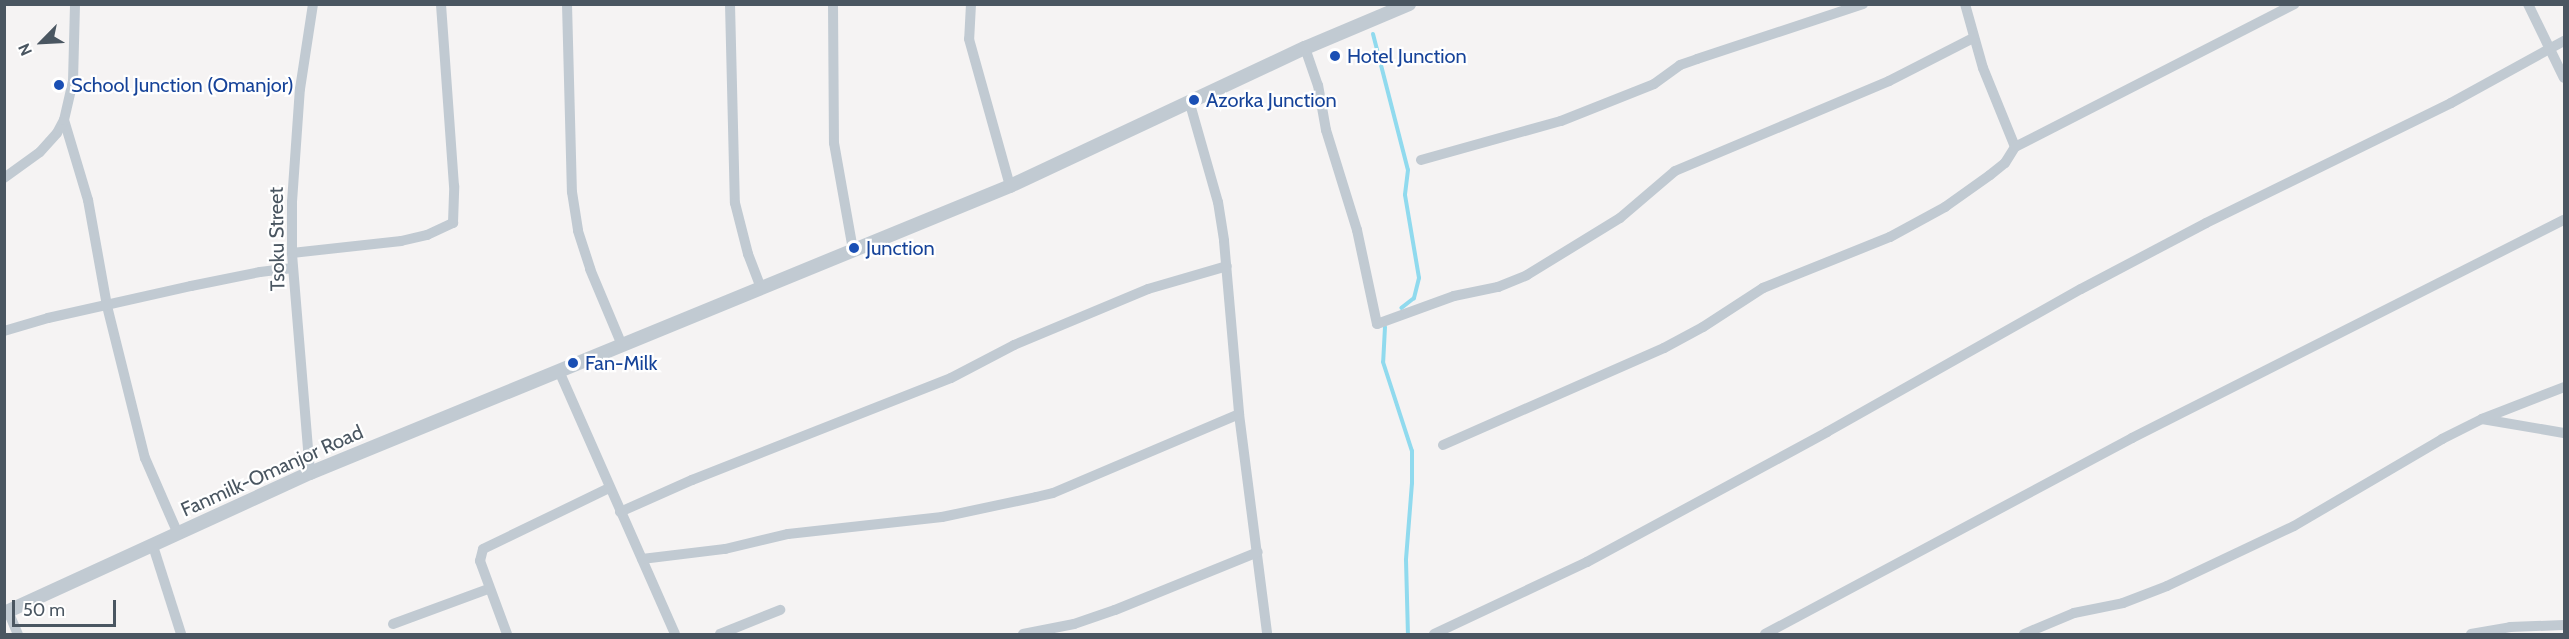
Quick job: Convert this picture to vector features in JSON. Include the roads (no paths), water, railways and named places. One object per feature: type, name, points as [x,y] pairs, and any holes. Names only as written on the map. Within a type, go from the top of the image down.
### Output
[{"type":"street","points":[[4,178],[40,152],[57,133],[64,120],[74,81],[75,4]]},
{"type":"street","name":"Tsoku Street","points":[[310,473],[292,253],[292,202],[300,89],[313,4]]},
{"type":"street","points":[[292,253],[401,241],[427,235],[453,223],[454,186],[441,4]]},
{"type":"street","points":[[567,4],[572,192],[578,231],[622,345]]},
{"type":"street","points":[[729,4],[735,203],[748,255],[761,288]]},
{"type":"street","points":[[833,4],[834,143],[853,250]]},
{"type":"street","points":[[971,4],[969,39],[1002,168],[1010,186]]},
{"type":"street","name":"Fanmilk-Omanjor Road","points":[[6,612],[310,473],[1010,186],[1190,104],[1305,48],[1409,4]]},
{"type":"street","points":[[1421,160],[1579,115],[1654,84],[1680,65],[1863,4]]},
{"type":"street","points":[[1965,4],[1973,38],[1992,94],[2015,147]]},
{"type":"street","points":[[1443,445],[1664,348],[1703,327],[1763,288],[1890,237],[1945,207],[1990,175],[2005,163],[2015,147],[2295,4]]},
{"type":"street","points":[[2528,4],[2565,78]]},
{"type":"street","points":[[1305,48],[1318,85],[1326,130],[1357,230],[1377,324],[1454,296],[1498,287],[1527,275],[1620,218],[1675,171],[1889,81],[1973,38]]},
{"type":"street","points":[[1434,634],[1587,562],[1827,432],[2081,289],[2206,223],[2451,103],[2565,41]]},
{"type":"street","points":[[1190,104],[1218,202],[1227,266],[1239,414],[1267,634]]},
{"type":"street","points":[[64,120],[88,200],[107,306],[145,458],[178,534]]},
{"type":"street","points":[[1765,634],[2132,438],[2565,220]]},
{"type":"street","points":[[620,512],[692,480],[951,378],[1014,345],[1148,289],[1227,266]]},
{"type":"street","points":[[4,331],[48,318],[260,272],[293,268]]},
{"type":"street","points":[[559,371],[675,634]]},
{"type":"street","points":[[2024,634],[2074,613],[2122,603],[2167,586],[2294,526],[2442,439],[2482,419],[2565,387]]},
{"type":"street","points":[[642,559],[724,549],[788,534],[942,517],[1053,493],[1239,414]]},
{"type":"street","points":[[2482,419],[2565,433]]},
{"type":"street","points":[[507,634],[488,589],[480,561],[483,549],[609,488]]},
{"type":"street","points":[[153,546],[182,634]]},
{"type":"street","points":[[1023,634],[1074,624],[1115,610],[1258,552]]},
{"type":"street","points":[[393,624],[488,589]]},
{"type":"street","points":[[720,634],[780,610]]},
{"type":"street","points":[[6,612],[18,634]]},
{"type":"street","points":[[2471,634],[2510,627],[2565,625]]},
{"type":"waterway","points":[[1373,34],[1408,170],[1405,195],[1419,278],[1414,298],[1401,308]]},
{"type":"waterway","points":[[1385,327],[1383,362],[1412,451],[1406,560],[1408,634]]},
{"type":"place","name":"Hotel Junction","points":[[1335,56]]},
{"type":"place","name":"School Junction (Omanjor)","points":[[59,85]]},
{"type":"place","name":"Azorka Junction","points":[[1194,100]]},
{"type":"place","name":"Junction","points":[[854,248]]},
{"type":"place","name":"Fan-Milk","points":[[573,363]]}]
